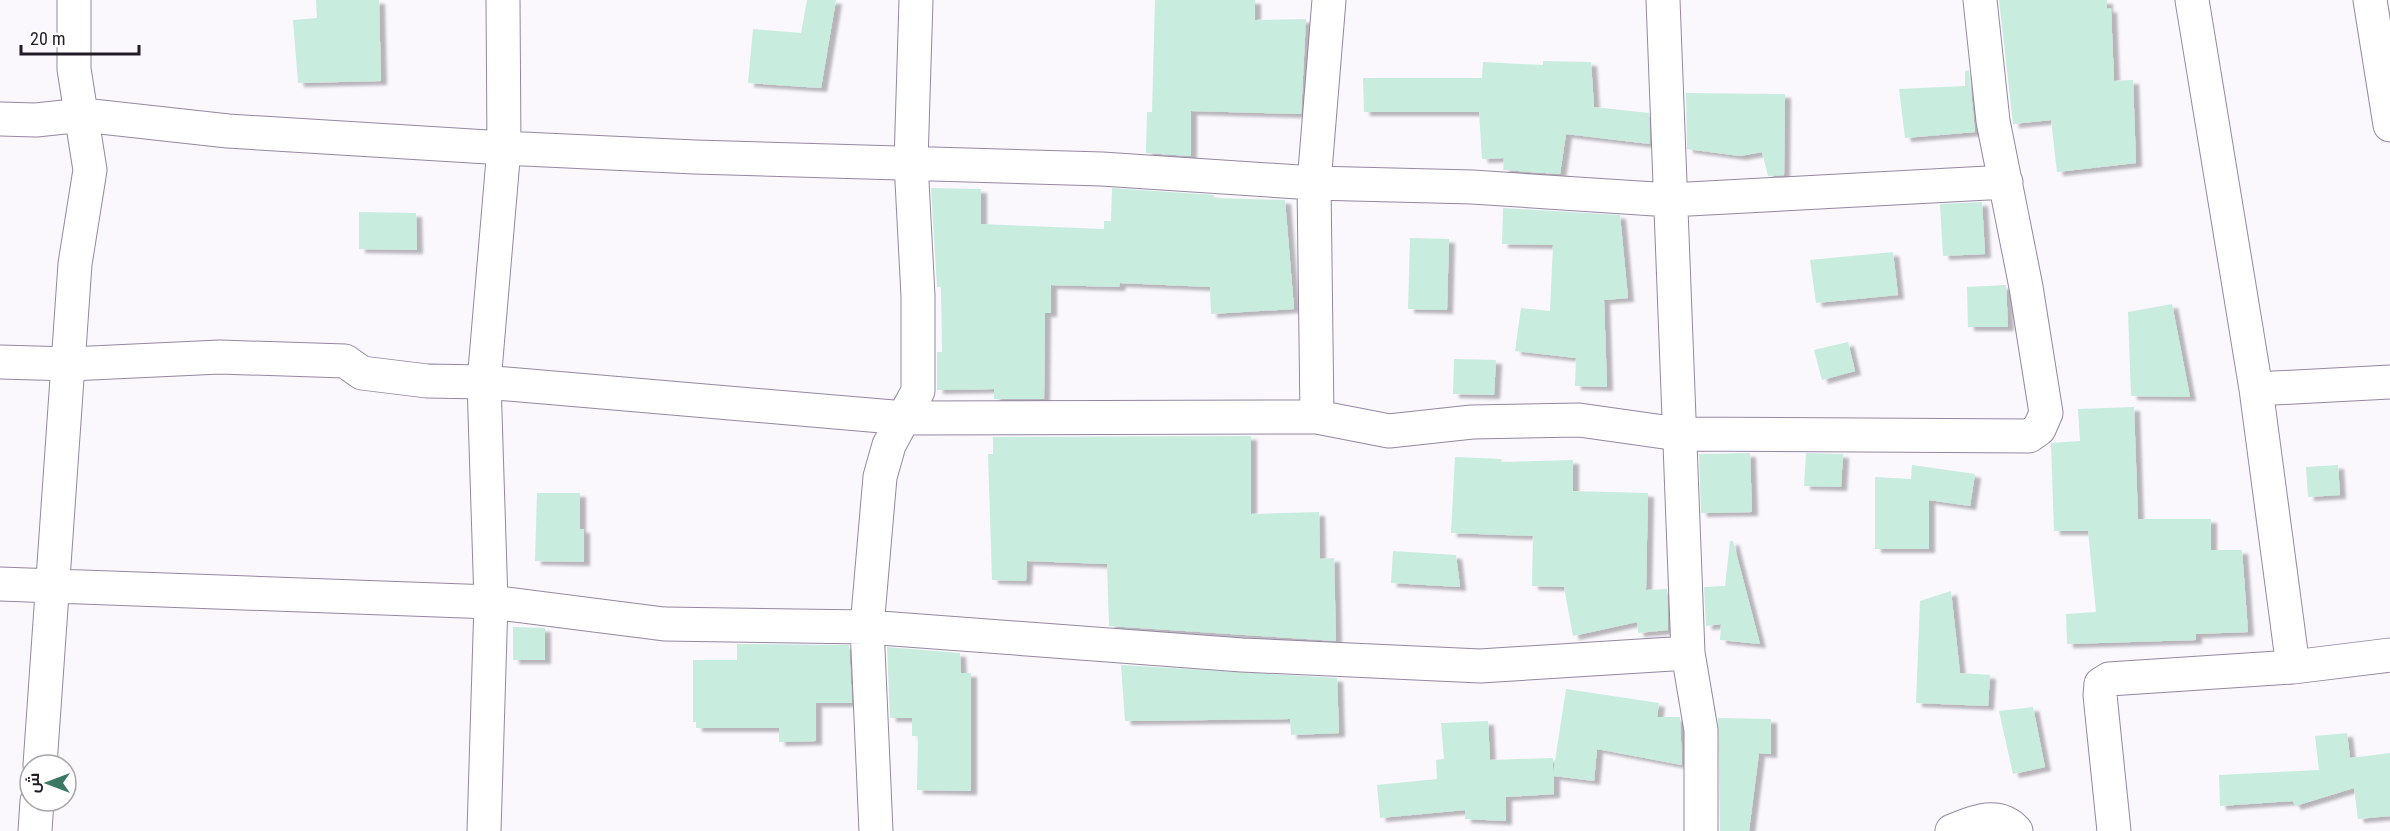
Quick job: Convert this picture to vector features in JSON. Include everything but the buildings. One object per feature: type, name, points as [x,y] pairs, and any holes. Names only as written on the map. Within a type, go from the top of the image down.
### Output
[{"type":"street","points":[[40,753],[70,364],[75,264],[90,170],[74,69],[75,0]]},
{"type":"street","points":[[484,831],[491,602],[484,382],[504,148],[503,0]]},
{"type":"street","points":[[876,831],[867,627],[880,477],[889,445],[918,391],[918,296],[911,162],[916,0]]},
{"type":"street","points":[[1317,417],[1314,183],[1329,0]]},
{"type":"street","points":[[1663,0],[1688,653],[1701,730],[1701,831]]},
{"type":"street","points":[[0,362],[70,364],[220,357],[345,361],[362,373],[427,381],[484,382],[904,418],[1317,417],[1389,431],[1472,422],[1579,420],[1678,434],[2029,435],[2039,429],[2046,413],[2026,287],[1993,121],[1980,0]]},
{"type":"street","points":[[2192,0],[2256,389],[2293,667]]},
{"type":"street","points":[[2370,0],[2390,125]]},
{"type":"street","points":[[0,119],[36,120],[83,115],[228,131],[504,148],[696,157],[1102,169],[1314,183],[1472,186],[1670,200],[2006,182]]},
{"type":"street","points":[[2256,389],[2390,382]]},
{"type":"street","points":[[0,584],[491,602],[664,624],[867,627],[1242,655],[1480,666],[1688,653]]},
{"type":"street","points":[[2114,831],[2101,684],[2109,679],[2293,667],[2390,655]]},
{"type":"street","points":[[35,831],[36,813]]},
{"type":"street","points":[[1952,831],[1980,820],[1995,819],[2008,822],[2016,831]]}]
